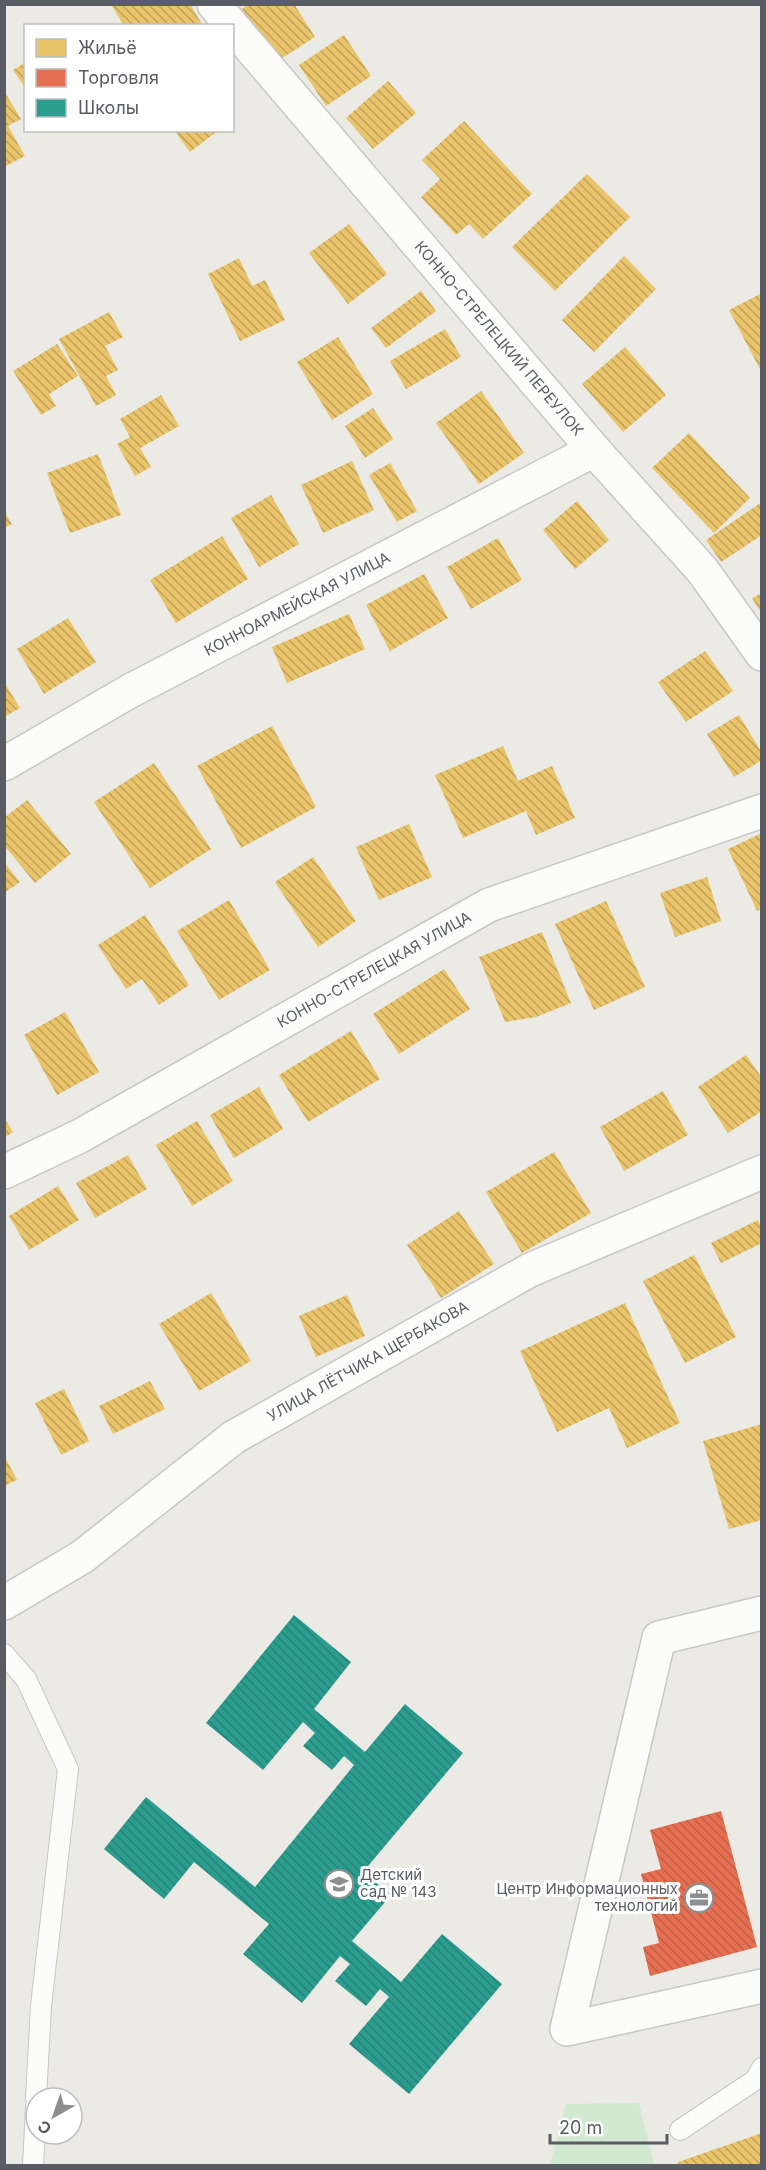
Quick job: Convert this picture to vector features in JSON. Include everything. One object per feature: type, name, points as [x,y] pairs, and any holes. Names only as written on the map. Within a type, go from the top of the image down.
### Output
[{"type":"street","name":"КОННО-СТРЕЛЕЦКИЙ ПЕРЕУЛОК","points":[[214,4],[230,24]]},
{"type":"street","name":"КОННО-СТРЕЛЕЦКИЙ ПЕРЕУЛОК","points":[[234,28],[594,450],[703,571],[762,654]]},
{"type":"street","name":"КОННОАРМЕЙСКАЯ УЛИЦА","points":[[4,764],[130,691],[594,450]]},
{"type":"street","name":"КОННО-СТРЕЛЕЦКАЯ УЛИЦА","points":[[4,1172],[80,1136],[489,905],[762,811]]},
{"type":"street","name":"УЛИЦА ЛЁТЧИКА ЩЕРБАКОВА","points":[[4,1603],[82,1557],[244,1432],[530,1270],[762,1172]]},
{"type":"street","points":[[762,1613],[659,1638],[567,2029],[762,1986]]},
{"type":"lane","points":[[4,1654],[26,1679],[68,1769],[41,2006],[37,2086]]},
{"type":"lane","points":[[680,2130],[755,2080],[762,2068]]},
{"type":"lane","points":[[33,2166],[34,2146]]},
{"type":"green space","points":[[639,2103],[654,2165],[550,2165],[566,2104]]},
{"type":"building: Жильё","points":[[114,4],[190,4],[202,24],[123,24],[112,6]]},
{"type":"building: Жильё","points":[[248,4],[294,4],[315,37],[276,62],[242,9]]},
{"type":"building: Жильё","points":[[344,35],[371,76],[326,106],[299,65]]},
{"type":"building: Жильё","points":[[24,63],[24,86],[13,70]]},
{"type":"building: Жильё","points":[[388,81],[416,113],[373,149],[346,118]]},
{"type":"building: Жильё","points":[[4,91],[21,119],[8,126],[25,156],[4,167]]},
{"type":"building: Жильё","points":[[464,121],[532,194],[483,239],[469,224],[456,235],[421,197],[440,179],[422,160]]},
{"type":"building: Жильё","points":[[175,132],[216,132],[190,152]]},
{"type":"building: Жильё","points":[[587,174],[630,217],[555,291],[512,247]]},
{"type":"building: Жильё","points":[[349,224],[387,274],[348,304],[309,253]]},
{"type":"building: Жильё","points":[[624,256],[656,289],[594,352],[562,320]]},
{"type":"building: Жильё","points":[[239,258],[252,286],[265,280],[285,320],[240,341],[208,274]]},
{"type":"building: Жильё","points":[[421,291],[436,311],[386,348],[371,328]]},
{"type":"building: Жильё","points":[[762,293],[762,373],[729,310]]},
{"type":"building: Жильё","points":[[109,312],[123,337],[105,346],[118,370],[106,376],[116,395],[96,406],[59,339]]},
{"type":"building: Жильё","points":[[445,329],[461,357],[406,389],[390,361]]},
{"type":"building: Жильё","points":[[338,337],[373,394],[332,420],[297,362]]},
{"type":"building: Жильё","points":[[57,344],[78,376],[49,394],[56,406],[41,415],[13,371]]},
{"type":"building: Жильё","points":[[625,347],[666,395],[623,432],[582,384]]},
{"type":"building: Жильё","points":[[481,391],[524,453],[479,484],[436,423]]},
{"type":"building: Жильё","points":[[161,395],[179,426],[140,448],[151,467],[135,476],[117,444],[130,437],[120,419]]},
{"type":"building: Жильё","points":[[373,408],[393,439],[365,458],[345,426]]},
{"type":"building: Жильё","points":[[689,433],[750,498],[714,533],[652,468]]},
{"type":"building: Жильё","points":[[98,454],[121,515],[70,533],[47,473]]},
{"type":"building: Жильё","points":[[352,461],[374,510],[323,533],[301,485]]},
{"type":"building: Жильё","points":[[390,463],[417,511],[397,522],[369,475]]},
{"type":"building: Жильё","points":[[271,495],[299,544],[259,567],[231,518]]},
{"type":"building: Жильё","points":[[577,501],[609,540],[575,569],[543,530]]},
{"type":"building: Жильё","points":[[762,502],[762,535],[721,562],[706,540]]},
{"type":"building: Жильё","points":[[4,511],[12,524],[4,528]]},
{"type":"building: Жильё","points":[[222,536],[248,579],[176,623],[150,580]]},
{"type":"building: Жильё","points":[[498,538],[522,580],[471,609],[447,567]]},
{"type":"building: Жильё","points":[[424,574],[448,618],[390,651],[366,605]]},
{"type":"building: Жильё","points":[[762,593],[762,614],[752,598]]},
{"type":"building: Жильё","points":[[349,614],[365,649],[287,683],[272,647]]},
{"type":"building: Жильё","points":[[68,618],[96,662],[44,694],[17,649]]},
{"type":"building: Жильё","points":[[705,651],[733,691],[686,722],[658,682]]},
{"type":"building: Жильё","points":[[4,682],[20,708],[4,717]]},
{"type":"building: Жильё","points":[[739,715],[762,753],[762,760],[734,777],[707,734]]},
{"type":"building: Жильё","points":[[272,726],[316,807],[241,848],[197,766]]},
{"type":"building: Жильё","points":[[503,746],[518,781],[552,766],[575,818],[536,835],[526,811],[463,838],[435,775]]},
{"type":"building: Жильё","points":[[154,763],[211,849],[150,888],[94,802]]},
{"type":"building: Жильё","points":[[27,800],[71,854],[35,883],[4,845],[4,818]]},
{"type":"building: Жильё","points":[[409,824],[432,877],[379,900],[356,847]]},
{"type":"building: Жильё","points":[[762,833],[762,909],[757,911],[728,849]]},
{"type":"building: Жильё","points":[[313,857],[356,921],[318,947],[275,882]]},
{"type":"building: Жильё","points":[[4,862],[20,882],[4,893]]},
{"type":"building: Жильё","points":[[707,877],[721,921],[675,937],[660,893]]},
{"type":"building: Жильё","points":[[229,900],[270,970],[219,1000],[177,931]]},
{"type":"building: Жильё","points":[[606,901],[645,987],[594,1010],[555,924]]},
{"type":"building: Жильё","points":[[145,915],[189,985],[159,1005],[142,979],[126,989],[98,945]]},
{"type":"building: Жильё","points":[[542,932],[571,1003],[536,1017],[505,1022],[479,957]]},
{"type":"building: Жильё","points":[[444,969],[470,1009],[399,1054],[373,1014]]},
{"type":"building: Жильё","points":[[65,1012],[99,1072],[57,1095],[24,1035]]},
{"type":"building: Жильё","points":[[351,1031],[380,1079],[308,1122],[279,1075]]},
{"type":"building: Жильё","points":[[746,1055],[762,1078],[762,1111],[728,1133],[698,1087]]},
{"type":"building: Жильё","points":[[259,1087],[283,1129],[234,1158],[210,1115]]},
{"type":"building: Жильё","points":[[663,1091],[688,1135],[624,1171],[600,1127]]},
{"type":"building: Жильё","points":[[4,1118],[13,1132],[4,1138]]},
{"type":"building: Жильё","points":[[197,1121],[233,1181],[192,1206],[156,1145]]},
{"type":"building: Жильё","points":[[554,1152],[591,1213],[522,1253],[486,1192]]},
{"type":"building: Жильё","points":[[128,1155],[147,1189],[95,1218],[76,1183]]},
{"type":"building: Жильё","points":[[58,1186],[79,1220],[29,1250],[9,1216]]},
{"type":"building: Жильё","points":[[459,1211],[494,1264],[441,1298],[407,1245]]},
{"type":"building: Жильё","points":[[758,1220],[762,1229],[762,1243],[721,1263],[711,1243]]},
{"type":"building: Жильё","points":[[694,1255],[736,1337],[685,1363],[643,1281]]},
{"type":"building: Жильё","points":[[211,1293],[251,1361],[199,1391],[159,1324]]},
{"type":"building: Жильё","points":[[347,1295],[365,1336],[316,1357],[299,1316]]},
{"type":"building: Жильё","points":[[625,1303],[680,1423],[627,1448],[609,1408],[557,1432],[520,1351]]},
{"type":"building: Жильё","points":[[150,1381],[165,1409],[113,1434],[99,1406]]},
{"type":"building: Жильё","points":[[64,1389],[89,1441],[61,1455],[35,1403]]},
{"type":"building: Жильё","points":[[762,1424],[762,1520],[729,1529],[703,1441]]},
{"type":"building: Жильё","points":[[4,1455],[17,1480],[4,1486]]},
{"type":"building: Жильё","points":[[762,2133],[762,2166],[679,2166],[678,2162]]},
{"type":"building: Торговля","points":[[721,1811],[757,1947],[650,1976],[643,1947],[659,1943],[641,1874],[661,1869],[650,1830]]},
{"type":"building: Школы","points":[[294,1615],[351,1662],[314,1709],[365,1752],[405,1704],[463,1753],[363,1872],[391,1895],[352,1941],[401,1982],[442,1934],[502,1984],[409,2094],[349,2044],[389,1997],[380,1989],[366,2006],[335,1981],[350,1964],[340,1956],[302,2003],[243,1954],[269,1924],[194,1862],[164,1899],[104,1849],[146,1797],[255,1887],[313,1816],[354,1765],[344,1756],[332,1770],[303,1746],[315,1733],[303,1722],[263,1770],[206,1723]]},
{"type":"place","name":"Детский сад № 143","points":[[339,1884]]},
{"type":"place","name":"Центр Информационных технологий","points":[[699,1898]]}]
